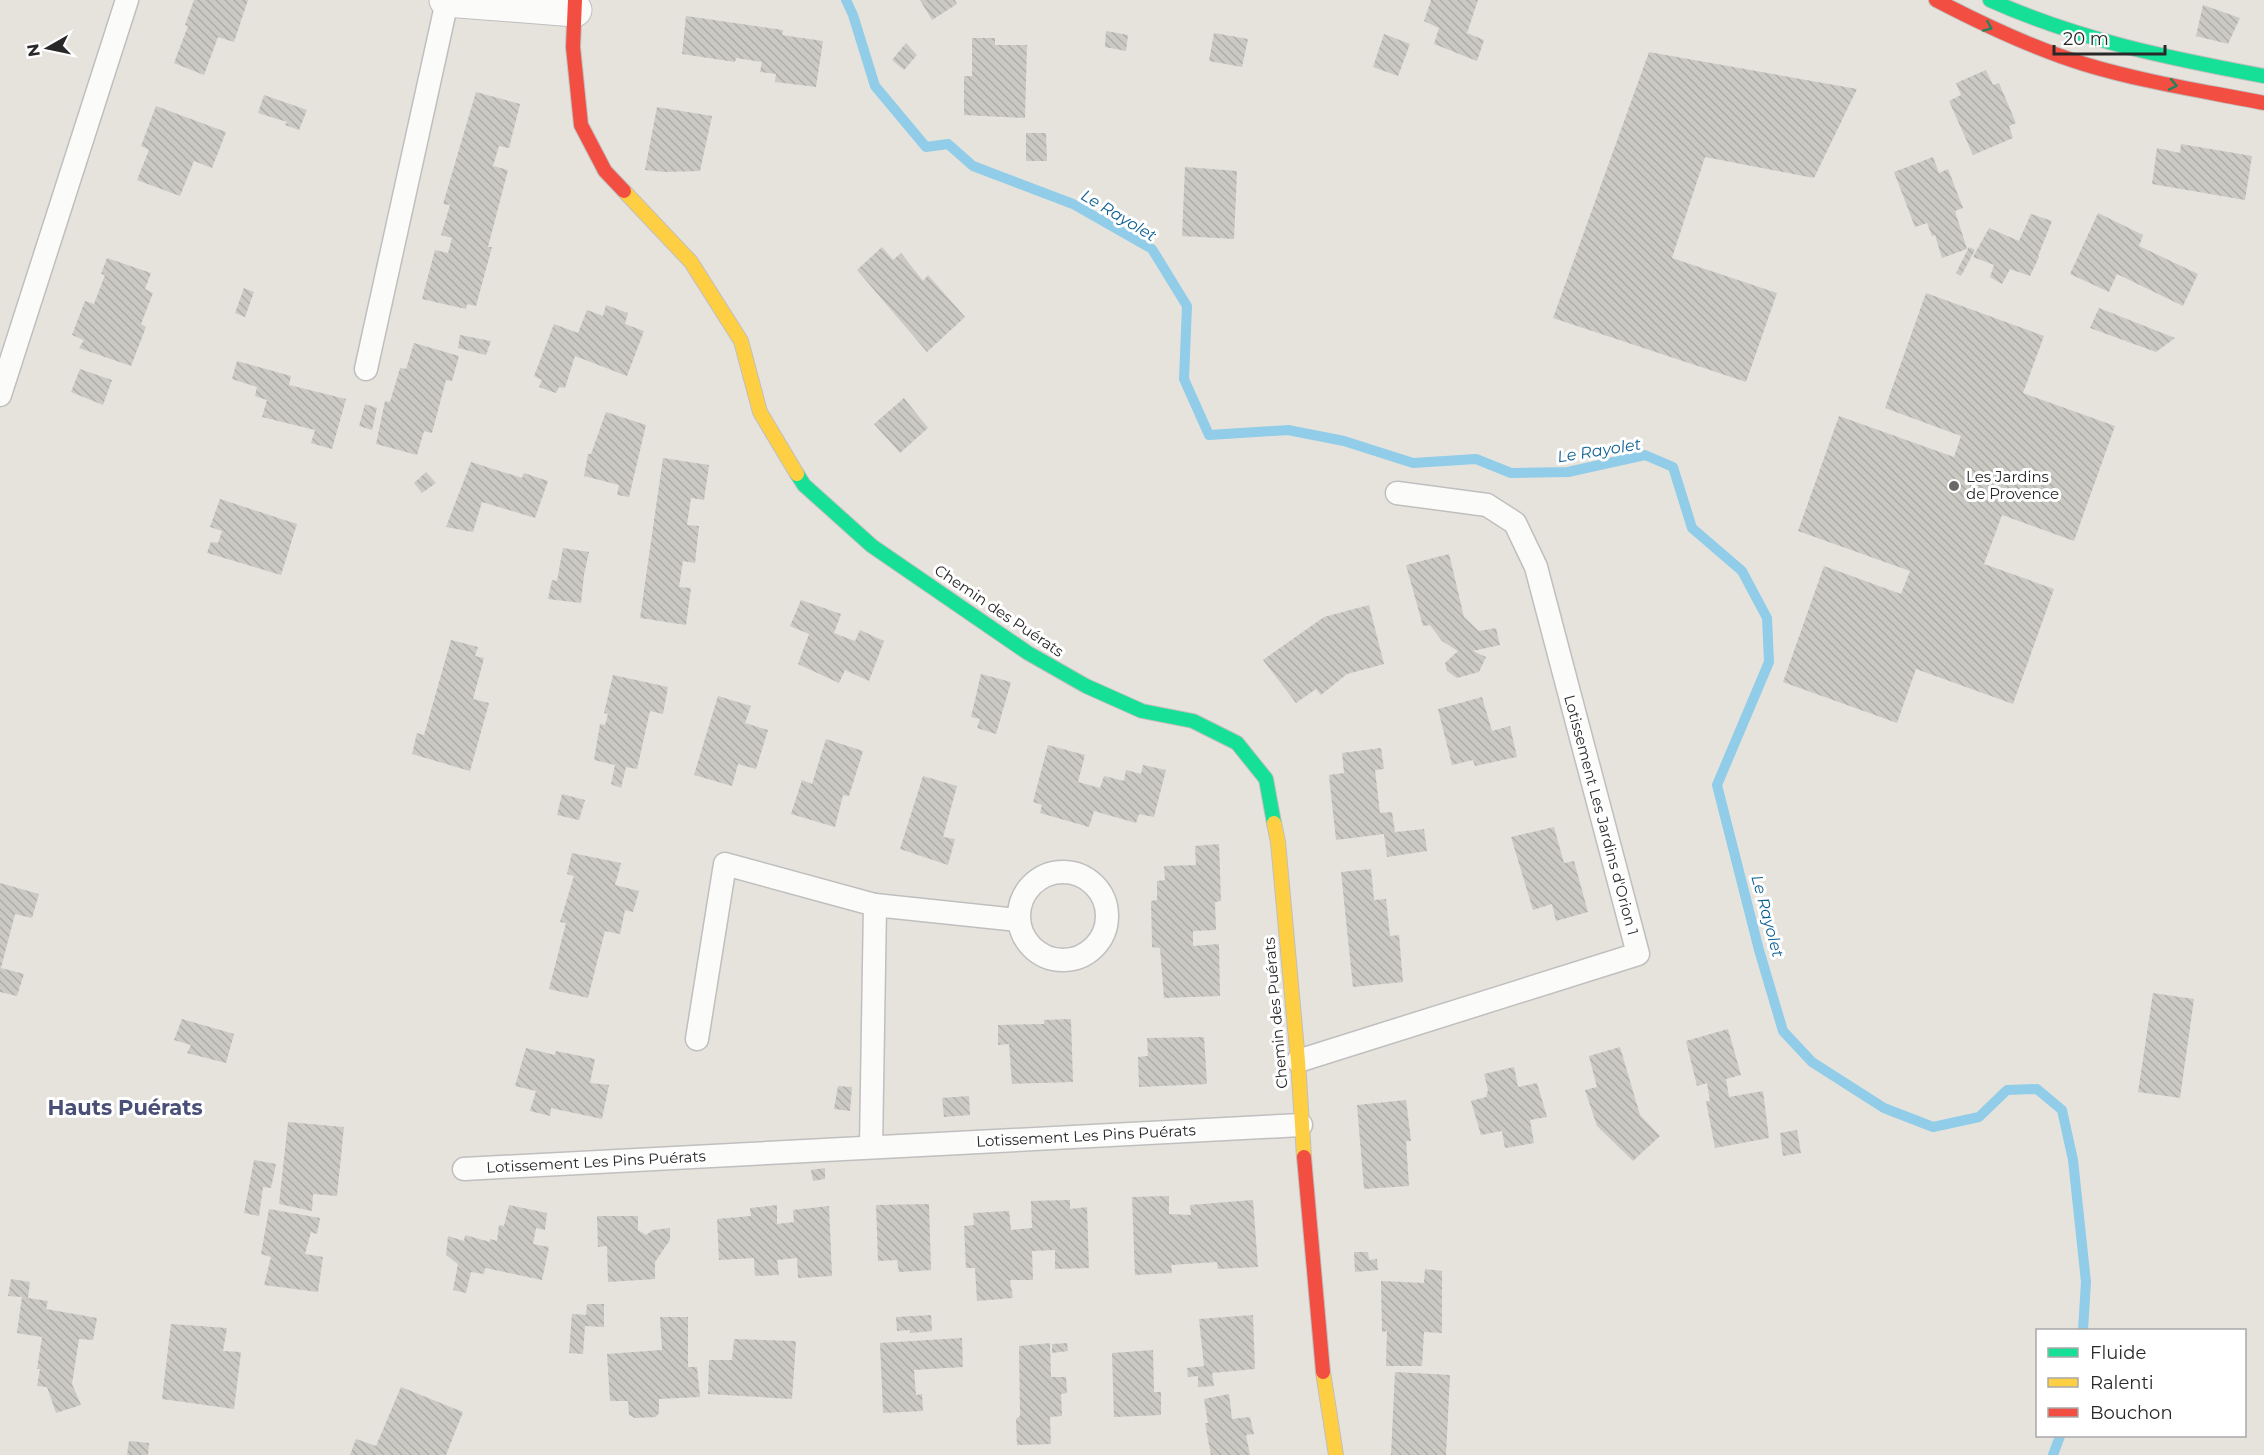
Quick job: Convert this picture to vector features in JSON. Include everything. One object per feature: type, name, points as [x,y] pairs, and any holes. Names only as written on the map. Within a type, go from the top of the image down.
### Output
[{"type":"street","points":[[1936,0],[1984,26],[2084,64],[2264,103]]},
{"type":"street","points":[[1990,0],[2043,24],[2093,40],[2162,57],[2264,76]]},
{"type":"street","points":[[447,1],[575,5]]},
{"type":"street","name":"Chemin des Puérats","points":[[575,5],[573,47],[581,125],[605,171],[691,262],[741,341],[760,412],[804,485],[872,546],[1028,653],[1086,686],[1142,711],[1193,721],[1237,743],[1266,779],[1278,842],[1322,1366],[1336,1455]]},
{"type":"lane","points":[[0,395],[127,0]]},
{"type":"lane","points":[[366,369],[447,1]]},
{"type":"lane","name":"Lotissement Les Jardins d'Orion 1","points":[[1298,1061],[1638,954],[1536,567],[1515,523],[1487,506],[1397,493]]},
{"type":"lane","points":[[698,1039],[725,864],[875,905],[1018,920]]},
{"type":"lane","points":[[871,1147],[875,905]]},
{"type":"lane","name":"Lotissement Les Pins Puérats","points":[[464,1169],[1301,1125]]},
{"type":"building","points":[[194,0],[248,0],[234,42],[218,37],[204,75],[174,63],[188,26],[185,25]]},
{"type":"building","points":[[920,0],[955,0],[957,4],[932,20]]},
{"type":"building","points":[[1431,0],[1478,0],[1467,33],[1484,40],[1477,61],[1434,44],[1439,28],[1424,21]]},
{"type":"building","points":[[2203,5],[2240,18],[2228,44],[2196,36]]},
{"type":"building","points":[[686,16],[783,30],[782,35],[823,41],[816,87],[775,82],[776,74],[760,72],[762,62],[736,58],[735,62],[682,54]]},
{"type":"building","points":[[1106,31],[1128,35],[1126,51],[1105,47]]},
{"type":"building","points":[[1214,33],[1248,39],[1242,67],[1209,61]]},
{"type":"building","points":[[1384,34],[1410,44],[1398,76],[1373,67]]},
{"type":"building","points":[[972,38],[995,38],[995,45],[1027,45],[1025,118],[964,115],[964,76],[972,76]]},
{"type":"building","points":[[906,43],[917,55],[904,70],[892,60]]},
{"type":"building","points":[[1649,52],[1857,89],[1814,178],[1705,157],[1672,258],[1777,293],[1746,382],[1553,318]]},
{"type":"building","points":[[1986,70],[1993,85],[1999,83],[2016,123],[2009,126],[2013,138],[1973,155],[1949,101],[1961,95],[1956,83]]},
{"type":"building","points":[[476,92],[520,104],[509,148],[499,146],[493,166],[508,170],[488,247],[492,247],[476,306],[467,304],[466,309],[422,299],[435,250],[448,253],[452,238],[441,235],[450,205],[443,204]]},
{"type":"building","points":[[264,95],[307,110],[299,130],[285,125],[287,122],[258,113]]},
{"type":"building","points":[[156,106],[226,132],[212,168],[194,161],[180,196],[137,180],[149,150],[141,146]]},
{"type":"building","points":[[657,107],[712,116],[700,171],[645,170]]},
{"type":"building","points":[[1026,133],[1046,133],[1047,161],[1026,161]]},
{"type":"building","points":[[2181,144],[2252,156],[2245,200],[2152,184],[2157,148],[2180,153]]},
{"type":"building","points":[[1933,157],[1939,173],[1948,169],[1963,208],[1955,211],[1967,249],[1942,258],[1935,235],[1932,236],[1927,223],[1915,227],[1894,172]]},
{"type":"building","points":[[1185,167],[1237,171],[1234,239],[1182,236]]},
{"type":"building","points":[[2098,213],[2143,235],[2139,246],[2198,274],[2183,306],[2117,274],[2109,292],[2070,274]]},
{"type":"building","points":[[2031,214],[2052,221],[2039,257],[2030,276],[2010,269],[2002,284],[1990,277],[1994,265],[1973,257],[1989,228],[2019,241]]},
{"type":"building","points":[[882,247],[893,260],[901,253],[923,281],[928,275],[965,317],[927,352],[857,270]]},
{"type":"building","points":[[1969,247],[1975,250],[1961,276],[1956,273]]},
{"type":"building","points":[[107,258],[151,273],[145,289],[153,293],[141,324],[146,327],[131,366],[79,348],[84,340],[72,335],[85,301],[94,304],[105,275],[101,274]]},
{"type":"building","points":[[244,288],[254,292],[245,317],[235,313]]},
{"type":"building","name":"Les Jardins de Provence","points":[[1926,293],[2044,336],[2023,393],[2115,426],[2074,541],[2002,515],[1984,564],[2054,589],[2013,704],[1916,669],[1897,723],[1783,682],[1824,566],[1901,594],[1910,571],[1798,531],[1839,416],[1954,457],[1961,436],[1885,408]]},
{"type":"building","points":[[606,305],[628,313],[625,324],[644,331],[627,376],[575,356],[565,388],[559,387],[556,393],[539,387],[542,380],[534,376],[554,324],[578,333],[587,310],[603,316]]},
{"type":"building","points":[[2099,308],[2175,338],[2156,352],[2090,328]]},
{"type":"building","points":[[460,335],[491,341],[486,355],[458,348]]},
{"type":"building","points":[[414,343],[459,356],[452,381],[446,380],[432,433],[424,431],[417,455],[376,444],[385,401],[390,402],[400,368],[406,369]]},
{"type":"building","points":[[237,361],[291,376],[289,385],[346,399],[332,449],[311,443],[315,430],[262,417],[267,400],[255,396],[257,387],[232,379]]},
{"type":"building","points":[[80,369],[112,380],[103,405],[71,392]]},
{"type":"building","points":[[904,398],[928,428],[900,453],[874,424]]},
{"type":"building","points":[[365,404],[377,408],[372,430],[359,426]]},
{"type":"building","points":[[606,412],[646,425],[629,497],[617,495],[619,485],[584,476],[588,454],[591,454]]},
{"type":"building","points":[[663,458],[709,465],[704,500],[691,498],[687,525],[699,526],[695,563],[683,561],[679,587],[691,588],[686,625],[640,618]]},
{"type":"building","points":[[471,462],[522,478],[524,473],[548,481],[535,518],[482,502],[473,532],[446,527]]},
{"type":"building","points":[[426,472],[436,483],[422,493],[414,483]]},
{"type":"building","points":[[220,499],[297,524],[281,575],[207,553],[211,542],[218,543],[222,531],[210,527]]},
{"type":"building","points":[[563,548],[589,552],[581,603],[548,599],[552,580],[557,581]]},
{"type":"building","points":[[1449,554],[1464,617],[1479,631],[1496,628],[1500,645],[1473,651],[1486,657],[1479,672],[1457,678],[1447,671],[1445,663],[1458,651],[1442,641],[1430,625],[1423,626],[1406,565]]},
{"type":"building","points":[[801,600],[841,614],[834,633],[855,641],[860,630],[884,641],[869,681],[845,670],[839,683],[798,664],[809,634],[790,626]]},
{"type":"building","points":[[1369,605],[1384,664],[1347,674],[1321,695],[1316,689],[1296,703],[1263,660],[1324,617]]},
{"type":"building","points":[[451,640],[478,647],[475,656],[484,658],[473,699],[489,703],[470,771],[412,754],[417,733],[424,735]]},
{"type":"building","points":[[981,674],[1011,682],[996,734],[977,728],[980,719],[971,717]]},
{"type":"building","points":[[613,675],[668,687],[663,714],[650,711],[637,769],[626,767],[621,788],[611,784],[615,765],[594,760],[600,724],[605,725],[608,714],[604,713]]},
{"type":"building","points":[[718,696],[751,706],[745,723],[768,730],[756,769],[738,764],[732,786],[694,775]]},
{"type":"building","points":[[1482,697],[1492,731],[1510,726],[1517,757],[1475,766],[1473,760],[1452,765],[1438,709]]},
{"type":"building","points":[[826,739],[863,751],[849,796],[843,795],[835,827],[791,814],[802,780],[812,784]]},
{"type":"building","points":[[1048,745],[1085,755],[1078,782],[1100,788],[1104,776],[1124,781],[1126,770],[1141,774],[1143,765],[1166,770],[1154,817],[1139,814],[1136,823],[1094,811],[1089,827],[1040,813],[1042,805],[1033,802]]},
{"type":"building","points":[[1381,748],[1384,769],[1375,770],[1380,813],[1392,812],[1395,832],[1424,829],[1427,851],[1387,857],[1384,834],[1336,840],[1329,775],[1344,773],[1342,753]]},
{"type":"building","points":[[923,776],[957,786],[943,837],[955,839],[948,865],[900,849]]},
{"type":"building","points":[[562,794],[585,800],[579,820],[557,815]]},
{"type":"building","points":[[1554,827],[1564,863],[1574,861],[1588,912],[1556,921],[1552,904],[1533,910],[1511,837]]},
{"type":"building","points":[[1219,844],[1221,901],[1215,902],[1216,930],[1193,931],[1193,946],[1219,944],[1220,996],[1164,998],[1160,948],[1152,947],[1151,901],[1157,900],[1157,881],[1165,880],[1164,866],[1196,865],[1195,846]]},
{"type":"building","points":[[572,853],[621,863],[615,885],[639,891],[633,912],[625,910],[620,934],[605,931],[588,998],[549,989],[566,923],[560,922],[574,876],[567,874]]},
{"type":"building","points":[[1371,869],[1374,900],[1386,899],[1390,936],[1399,935],[1403,982],[1353,987],[1341,872]]},
{"type":"building","points":[[0,883],[39,894],[32,918],[15,914],[1,968],[24,974],[17,996],[0,992]]},
{"type":"building","points":[[2153,993],[2194,999],[2180,1098],[2138,1092]]},
{"type":"building","points":[[182,1019],[234,1034],[226,1063],[187,1053],[191,1045],[174,1040]]},
{"type":"building","points":[[1071,1019],[1073,1082],[1012,1084],[1009,1044],[998,1045],[998,1025],[1044,1024],[1044,1020]]},
{"type":"building","points":[[1728,1029],[1741,1075],[1726,1079],[1729,1097],[1763,1091],[1769,1138],[1715,1148],[1706,1101],[1710,1101],[1707,1083],[1697,1086],[1686,1041]]},
{"type":"building","points":[[1204,1037],[1207,1084],[1139,1087],[1138,1057],[1148,1056],[1147,1038]]},
{"type":"building","points":[[1620,1047],[1640,1115],[1660,1136],[1633,1161],[1597,1126],[1585,1090],[1597,1087],[1589,1056]]},
{"type":"building","points":[[526,1048],[555,1055],[556,1051],[595,1059],[590,1083],[609,1085],[602,1119],[551,1108],[550,1116],[530,1111],[536,1091],[515,1086]]},
{"type":"building","points":[[1514,1067],[1518,1087],[1537,1083],[1547,1117],[1530,1120],[1534,1143],[1505,1148],[1502,1131],[1481,1135],[1471,1101],[1486,1097],[1488,1090],[1484,1074]]},
{"type":"building","points":[[838,1086],[852,1087],[850,1111],[834,1109]]},
{"type":"building","points":[[969,1096],[970,1115],[944,1117],[942,1098]]},
{"type":"building","points":[[1406,1100],[1411,1141],[1406,1141],[1409,1186],[1364,1189],[1357,1105]]},
{"type":"building","points":[[288,1122],[344,1127],[337,1196],[313,1194],[312,1211],[279,1204]]},
{"type":"building","points":[[1797,1130],[1801,1153],[1783,1156],[1780,1133]]},
{"type":"building","points":[[254,1160],[276,1164],[271,1188],[263,1187],[259,1216],[244,1213]]},
{"type":"building","points":[[825,1168],[825,1179],[813,1181],[811,1170]]},
{"type":"building","points":[[1169,1196],[1169,1214],[1191,1215],[1190,1205],[1253,1200],[1258,1267],[1218,1269],[1217,1262],[1171,1265],[1172,1273],[1135,1275],[1132,1197]]},
{"type":"building","points":[[1070,1200],[1070,1209],[1087,1207],[1089,1268],[1055,1269],[1055,1250],[1032,1251],[1033,1280],[1010,1280],[1013,1298],[977,1301],[975,1268],[966,1268],[964,1226],[974,1225],[973,1213],[1009,1211],[1011,1230],[1032,1228],[1031,1201]]},
{"type":"building","points":[[929,1204],[931,1270],[899,1272],[897,1260],[878,1261],[876,1205]]},
{"type":"building","points":[[509,1205],[547,1213],[545,1230],[536,1228],[533,1244],[549,1247],[542,1280],[485,1268],[484,1274],[471,1272],[466,1293],[453,1290],[458,1264],[446,1255],[448,1236],[464,1241],[465,1235],[490,1242],[490,1239],[497,1241],[499,1225],[504,1226]]},
{"type":"building","points":[[777,1205],[777,1224],[794,1222],[793,1210],[829,1206],[832,1276],[798,1278],[797,1258],[777,1260],[779,1275],[755,1276],[754,1258],[719,1260],[717,1219],[751,1216],[750,1208]]},
{"type":"building","points":[[269,1209],[320,1218],[317,1234],[311,1232],[305,1254],[323,1257],[318,1292],[264,1285],[271,1257],[261,1254]]},
{"type":"building","points":[[597,1216],[638,1216],[638,1230],[646,1235],[653,1230],[670,1228],[670,1240],[655,1262],[655,1279],[608,1282],[607,1246],[598,1247]]},
{"type":"building","points":[[1354,1252],[1368,1252],[1369,1260],[1377,1259],[1378,1270],[1355,1272]]},
{"type":"building","points":[[1425,1269],[1442,1271],[1442,1333],[1424,1332],[1422,1366],[1386,1366],[1387,1331],[1382,1332],[1381,1281],[1424,1283]]},
{"type":"building","points":[[11,1279],[30,1282],[28,1298],[48,1301],[46,1309],[97,1318],[93,1340],[79,1339],[72,1384],[81,1405],[56,1413],[47,1387],[37,1386],[42,1337],[17,1333],[22,1297],[8,1296]]},
{"type":"building","points":[[587,1304],[604,1304],[604,1327],[585,1326],[583,1354],[569,1353],[572,1314],[586,1315]]},
{"type":"building","points":[[931,1315],[932,1331],[910,1333],[910,1330],[897,1331],[896,1317]]},
{"type":"building","points":[[1253,1315],[1255,1369],[1212,1373],[1214,1386],[1198,1387],[1198,1376],[1188,1377],[1187,1368],[1204,1366],[1199,1319]]},
{"type":"building","points":[[660,1317],[688,1317],[688,1367],[697,1367],[700,1397],[659,1399],[659,1413],[656,1417],[635,1418],[629,1415],[628,1401],[610,1401],[607,1354],[662,1350]]},
{"type":"building","points":[[171,1324],[227,1328],[223,1351],[241,1352],[234,1409],[162,1399]]},
{"type":"building","points":[[962,1338],[963,1367],[914,1370],[916,1395],[922,1394],[923,1411],[883,1413],[880,1343]]},
{"type":"building","points":[[734,1339],[796,1341],[792,1399],[708,1394],[709,1360],[732,1360]]},
{"type":"building","points":[[1050,1343],[1051,1377],[1066,1377],[1067,1393],[1061,1394],[1062,1416],[1050,1417],[1051,1444],[1017,1445],[1016,1419],[1020,1416],[1019,1346]]},
{"type":"building","points":[[1067,1343],[1068,1351],[1052,1353],[1052,1344]]},
{"type":"building","points":[[1153,1350],[1154,1392],[1161,1392],[1161,1415],[1114,1417],[1112,1353]]},
{"type":"building","points":[[1395,1372],[1450,1375],[1446,1455],[1391,1455]]},
{"type":"building","points":[[401,1387],[463,1412],[446,1455],[350,1455],[356,1439],[376,1446]]},
{"type":"building","points":[[1229,1394],[1232,1419],[1250,1417],[1254,1434],[1246,1435],[1250,1455],[1211,1455],[1205,1423],[1208,1423],[1204,1399]]},
{"type":"building","points":[[129,1441],[149,1443],[148,1455],[127,1455]]},
{"type":"waterway","name":"Le Rayolet","points":[[846,0],[853,15],[875,86],[926,147],[948,144],[973,166],[1073,204],[1152,249],[1187,306],[1184,379],[1209,435],[1288,430],[1344,441],[1413,463],[1476,459],[1511,473],[1568,472],[1645,455],[1673,467],[1692,528],[1742,571],[1767,618],[1769,662],[1717,785],[1759,950],[1783,1031],[1812,1062],[1884,1108],[1933,1127],[1979,1117],[2007,1090],[2037,1089],[2062,1110],[2073,1160],[2086,1282],[2083,1329]]},
{"type":"waterway","name":"Le Rayolet","points":[[2053,1455],[2060,1437]]},
{"type":"traffic: fast","points":[[1990,0],[2090,37],[2159,55],[2264,76]]},
{"type":"traffic: fast","points":[[797,474],[804,485],[872,546],[1028,653],[1086,686],[1142,711],[1193,721],[1237,743],[1266,779],[1274,823]]},
{"type":"traffic: slow","points":[[624,191],[691,262],[741,341],[760,412],[797,474]]},
{"type":"traffic: slow","points":[[1274,823],[1278,842],[1298,1061],[1304,1157]]},
{"type":"traffic: slow","points":[[1323,1372],[1336,1455]]},
{"type":"traffic: jam","points":[[575,0],[573,47],[581,125],[605,171],[624,191]]},
{"type":"traffic: jam","points":[[1936,0],[2009,35],[2084,64],[2151,81],[2264,103]]},
{"type":"traffic: jam","points":[[1304,1157],[1323,1372]]},
{"type":"place","name":"Les Jardins de Provence","points":[[1954,486]]},
{"type":"district","name":"Hauts Puérats","points":[[125,1108]]}]
